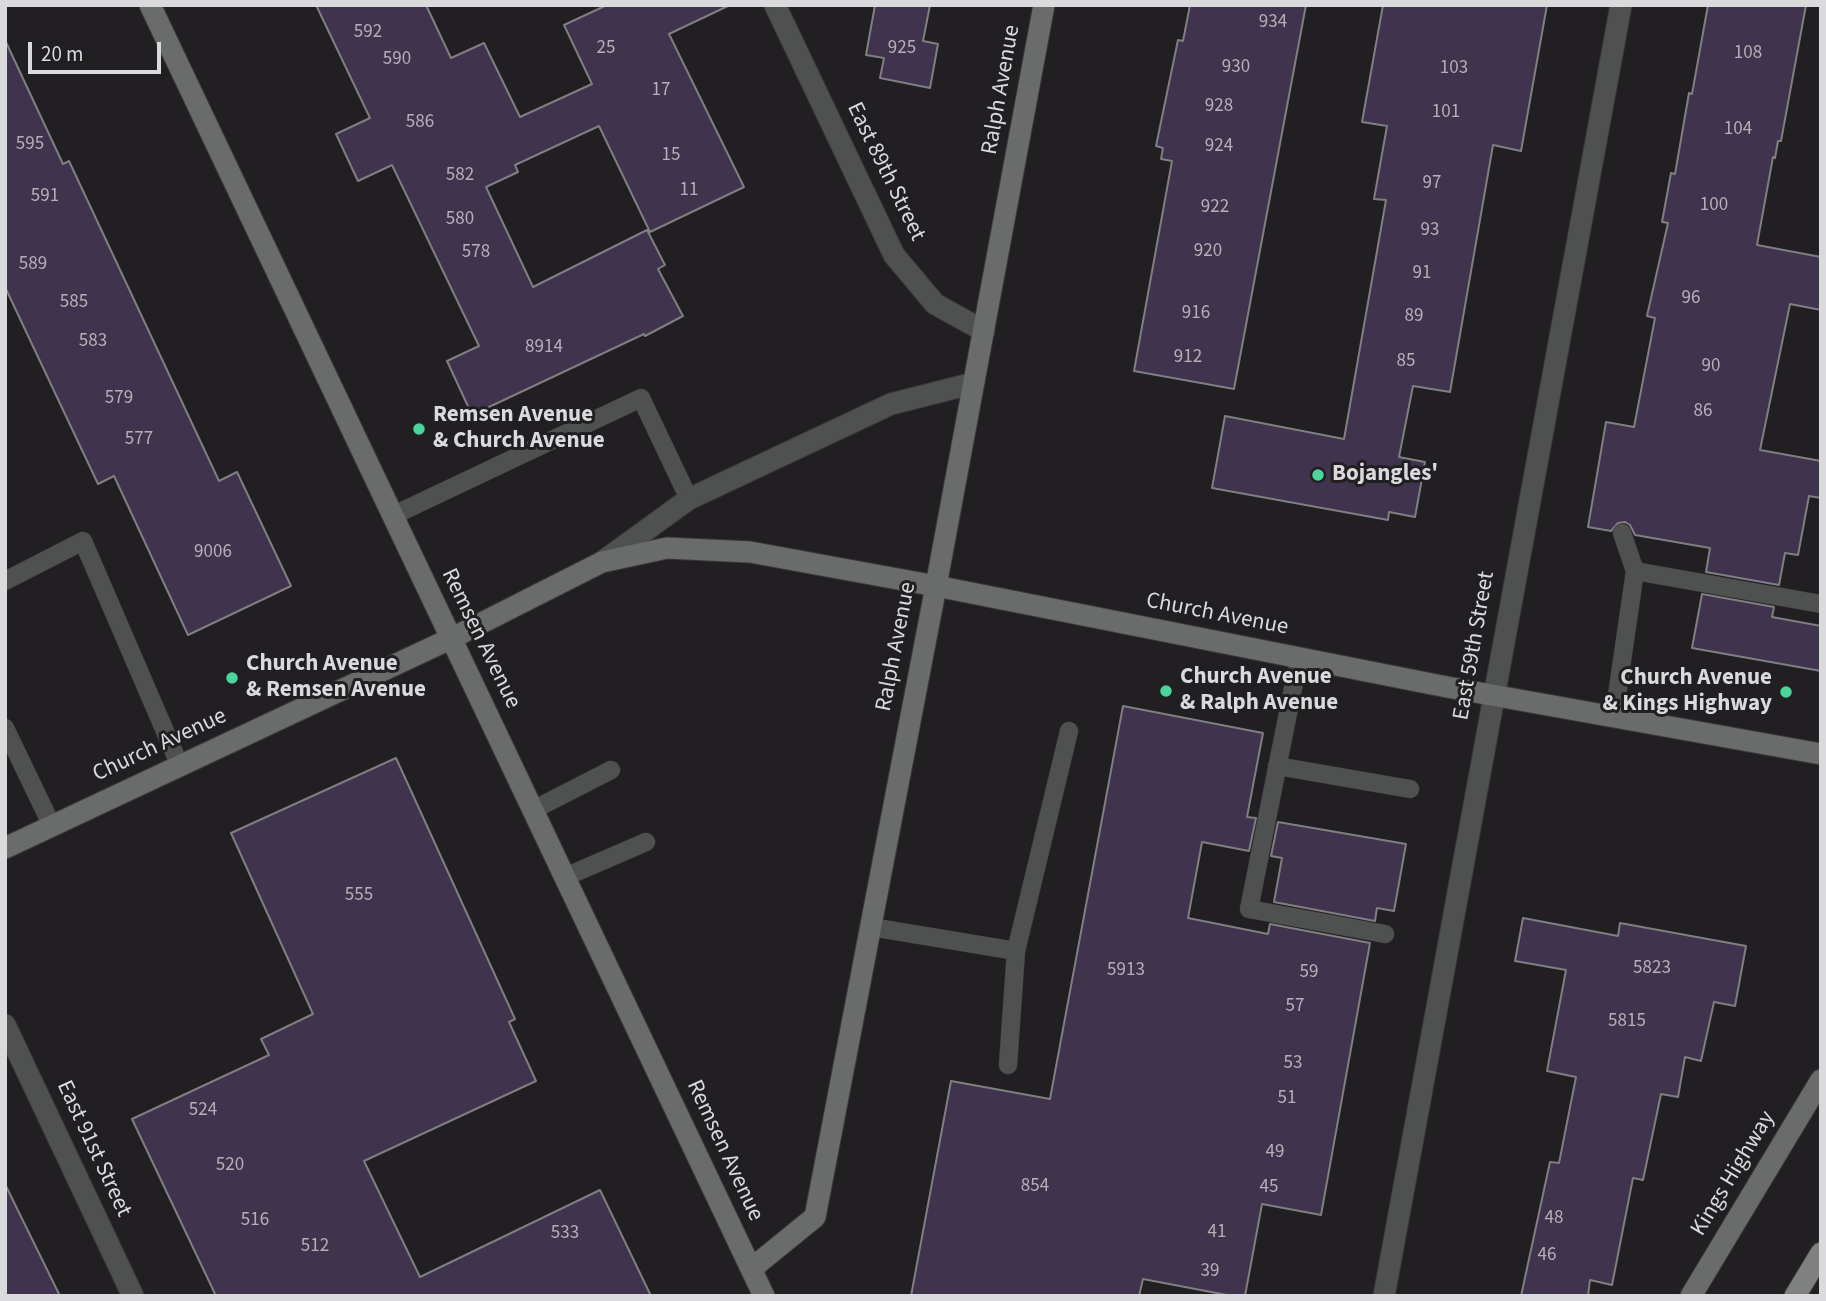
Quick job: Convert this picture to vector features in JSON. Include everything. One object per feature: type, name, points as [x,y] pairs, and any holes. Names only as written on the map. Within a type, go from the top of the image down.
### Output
[{"type":"main road","name":"Remsen Avenue","points":[[150,5],[764,1296]]},
{"type":"main road","name":"Ralph Avenue","points":[[751,1269],[815,1217],[1044,5]]},
{"type":"main road","name":"Church Avenue","points":[[5,848],[452,638],[602,562],[667,548],[750,552],[1494,695],[1821,754]]},
{"type":"main road","name":"Kings Highway","points":[[1691,1296],[1821,1080]]},
{"type":"main road","points":[[1795,1296],[1821,1253]]},
{"type":"street","name":"East 89th Street","points":[[775,5],[894,256],[935,304],[984,331]]},
{"type":"street","name":"East 59th Street","points":[[1384,1296],[1621,5]]},
{"type":"street","name":"Church Avenue","points":[[602,562],[689,499],[891,404],[974,383]]},
{"type":"street","name":"East 91st Street","points":[[5,1025],[133,1296]]},
{"type":"lane","points":[[392,516],[641,398],[689,499]]},
{"type":"lane","points":[[1614,716],[1635,571],[1622,533]]},
{"type":"lane","points":[[5,581],[83,541],[180,766]]},
{"type":"lane","points":[[1635,571],[1821,604]]},
{"type":"lane","points":[[1299,658],[1249,909],[1385,934]]},
{"type":"lane","points":[[5,728],[52,826]]},
{"type":"lane","points":[[1007,1065],[1016,951],[1069,731]]},
{"type":"lane","points":[[1277,766],[1410,789]]},
{"type":"lane","points":[[533,810],[611,770]]},
{"type":"lane","points":[[565,877],[646,842]]},
{"type":"lane","points":[[871,927],[1016,951]]},
{"type":"building","points":[[316,5],[426,5],[451,58],[484,43],[520,117],[592,84],[564,25],[607,5],[730,5],[669,34],[744,187],[650,232],[599,126],[515,165],[518,172],[486,187],[533,287],[647,230],[665,265],[658,269],[683,316],[472,415],[447,361],[479,346],[392,165],[358,181],[336,134],[370,118]]},
{"type":"building","points":[[875,5],[930,5],[923,41],[938,44],[930,88],[880,78],[884,58],[866,55]]},
{"type":"building","points":[[1190,5],[1306,5],[1234,389],[1134,371],[1172,161],[1161,159],[1163,148],[1156,146],[1178,40],[1183,41]]},
{"type":"building","points":[[1383,5],[1547,5],[1521,151],[1493,145],[1450,392],[1413,386],[1399,457],[1425,462],[1415,517],[1389,512],[1388,520],[1212,488],[1225,416],[1344,439],[1386,200],[1374,199],[1387,126],[1362,122]]},
{"type":"building","points":[[1708,5],[1806,5],[1781,141],[1778,141],[1775,158],[1773,157],[1757,245],[1821,257],[1821,310],[1790,304],[1760,450],[1821,461],[1821,498],[1809,496],[1798,555],[1785,553],[1779,585],[1706,572],[1710,548],[1635,535],[1630,525],[1625,522],[1618,523],[1611,531],[1588,527],[1606,422],[1634,427],[1655,318],[1647,316],[1668,223],[1662,222],[1671,173],[1675,174],[1689,93],[1692,94]]},
{"type":"building","points":[[5,40],[63,164],[69,161],[219,481],[237,472],[291,586],[188,635],[114,476],[98,484],[5,287]]},
{"type":"building","points":[[1702,594],[1774,607],[1772,617],[1821,626],[1821,671],[1692,648]]},
{"type":"building","points":[[1123,706],[1263,733],[1247,817],[1256,818],[1249,851],[1202,842],[1188,918],[1268,934],[1270,924],[1370,943],[1321,1215],[1262,1204],[1245,1296],[1232,1296],[1143,1279],[1139,1296],[911,1296],[951,1081],[1050,1099]]},
{"type":"building","points":[[396,758],[515,1019],[509,1022],[536,1081],[364,1161],[420,1277],[600,1190],[651,1296],[216,1296],[132,1119],[269,1055],[261,1039],[313,1014],[231,833]]},
{"type":"building","points":[[1278,822],[1406,844],[1394,911],[1377,908],[1375,921],[1274,902],[1282,858],[1271,856]]},
{"type":"building","points":[[1523,918],[1618,936],[1620,923],[1746,946],[1735,1006],[1714,1002],[1701,1061],[1685,1057],[1678,1097],[1661,1094],[1643,1180],[1633,1178],[1612,1285],[1590,1280],[1588,1296],[1521,1296],[1550,1162],[1559,1163],[1576,1077],[1547,1071],[1566,970],[1515,961]]},
{"type":"building","points":[[5,1184],[60,1296],[5,1296]]},
{"type":"place","name":"Remsen Avenue & Church Avenue","points":[[419,429]]},
{"type":"place","name":"Bojangles'","points":[[1318,475]]},
{"type":"place","name":"Church Avenue & Remsen Avenue","points":[[232,678]]},
{"type":"place","name":"Church Avenue & Ralph Avenue","points":[[1166,691]]},
{"type":"place","name":"Church Avenue & Kings Highway","points":[[1786,692]]}]
